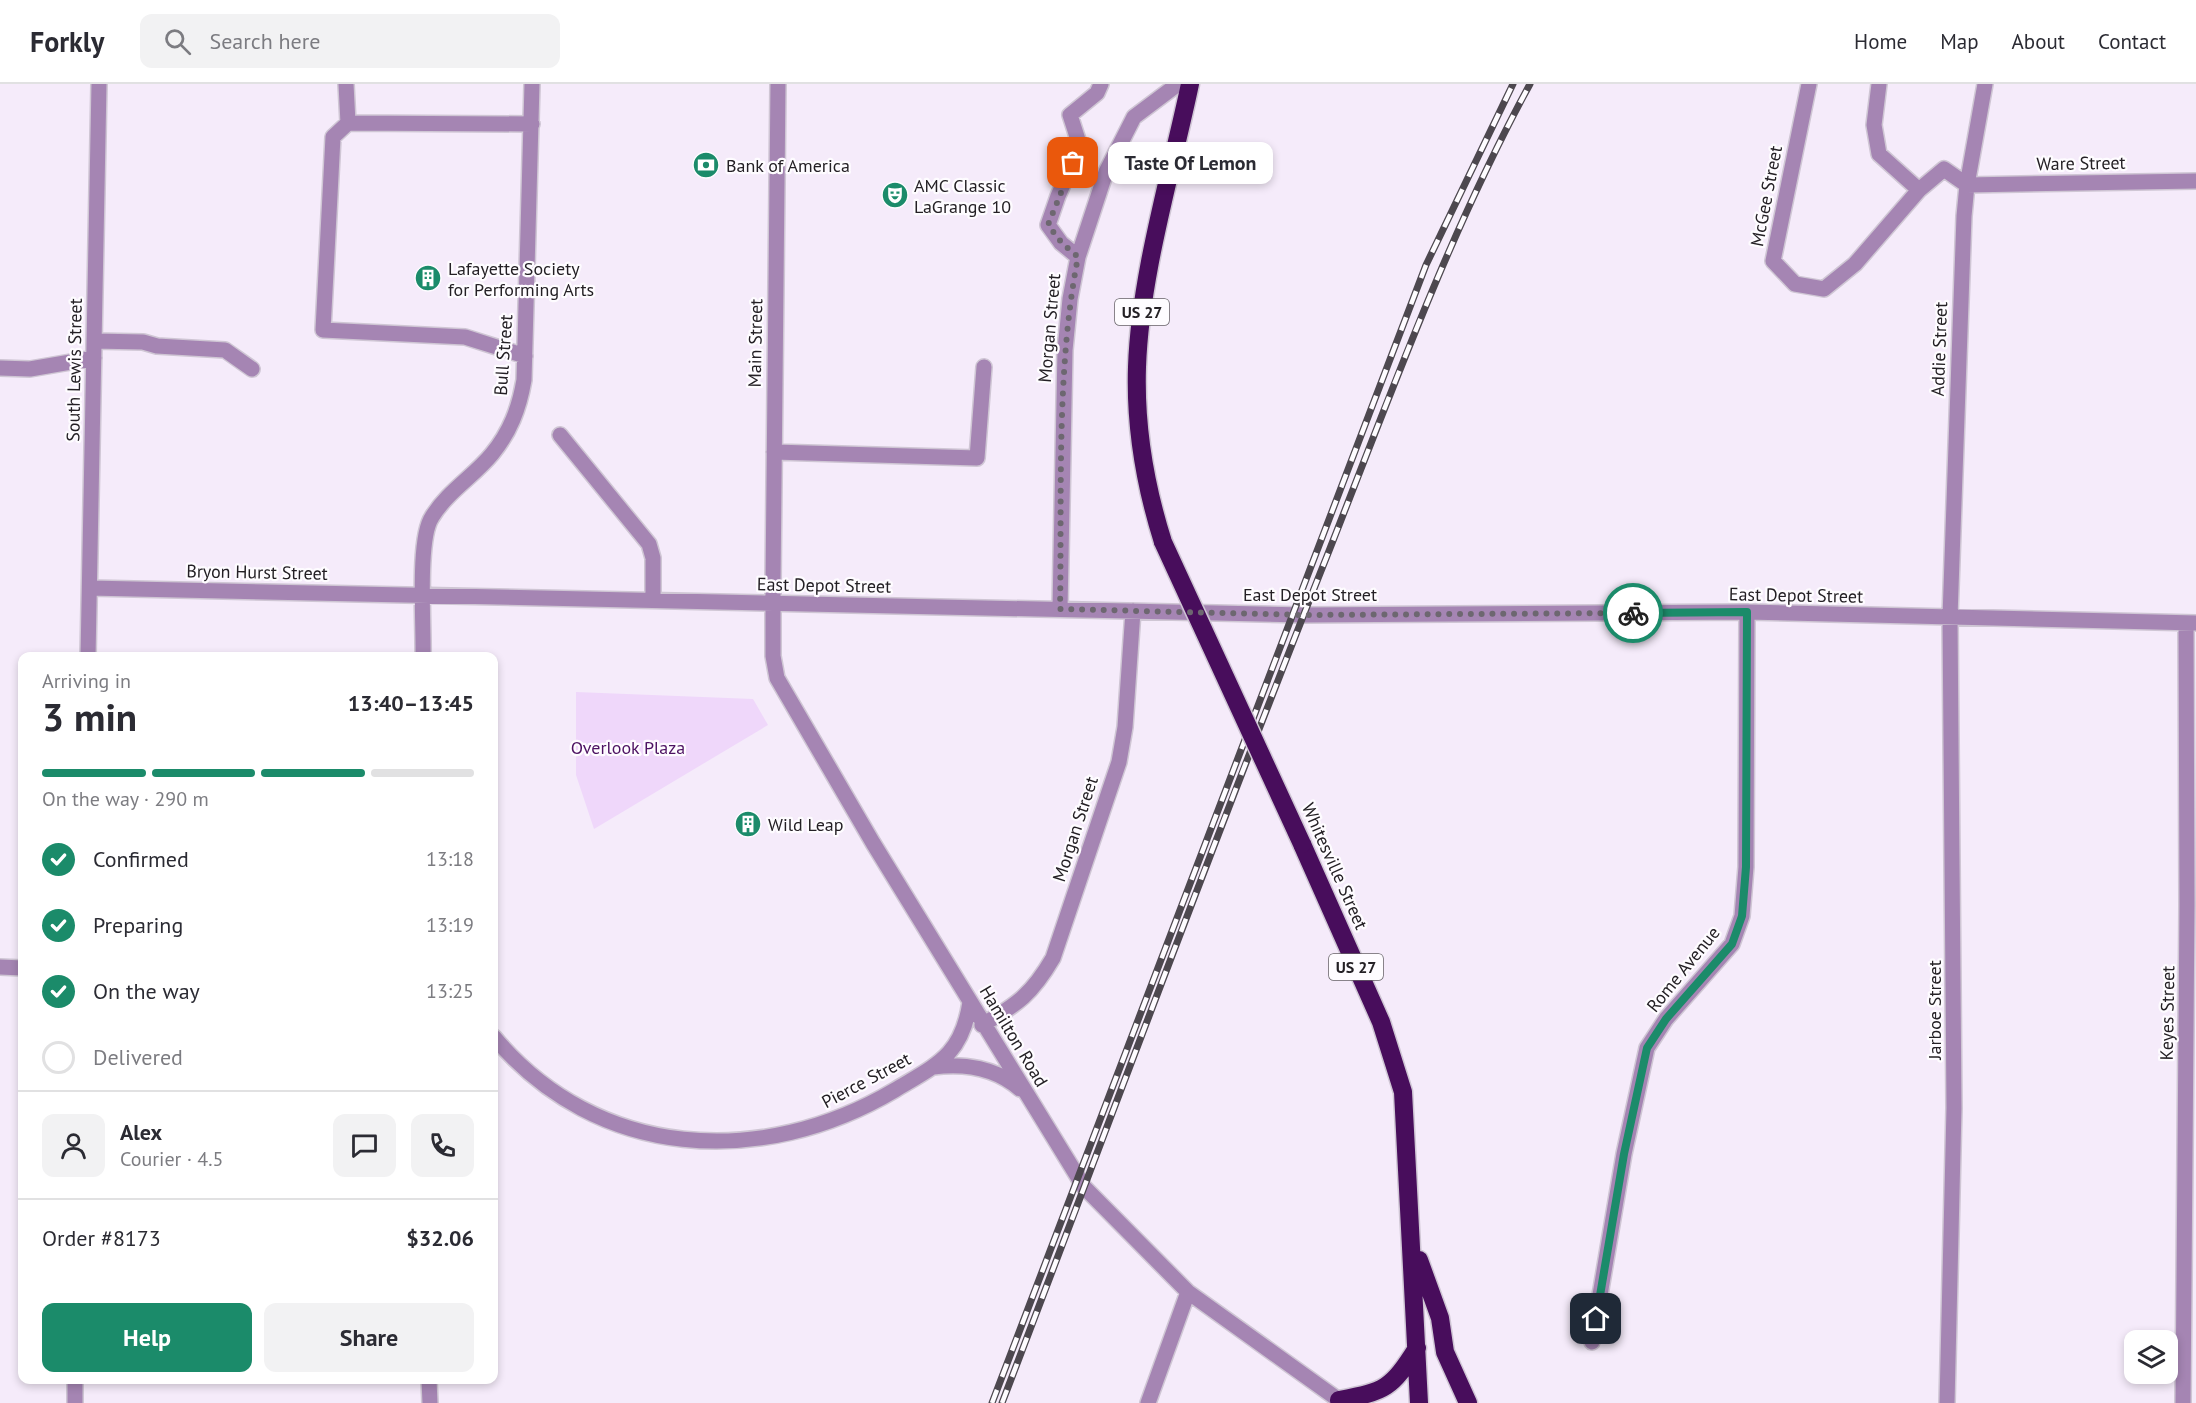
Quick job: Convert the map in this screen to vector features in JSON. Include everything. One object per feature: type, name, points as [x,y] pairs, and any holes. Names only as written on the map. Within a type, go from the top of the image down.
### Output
[{"type":"highway","name":"Whitesville Street","points":[[1190,84],[1144,297],[1137,368],[1141,450],[1152,508],[1163,542],[1381,1022],[1403,1092],[1413,1241],[1419,1403]]},
{"type":"highway","points":[[1413,1241],[1440,1318],[1445,1352],[1468,1403]]},
{"type":"highway","points":[[1341,1402],[1369,1395],[1389,1386],[1417,1348]]},
{"type":"street","name":"South Lewis Street","points":[[88,652],[99,84]]},
{"type":"street","points":[[346,84],[348,123]]},
{"type":"street","name":"Bull Street","points":[[424,595],[424,540],[431,518],[491,455],[512,425],[520,405],[525,356],[532,84]]},
{"type":"street","name":"Main Street","points":[[773,603],[778,84]]},
{"type":"street","points":[[1078,257],[1062,243],[1048,225],[1080,146],[1070,114],[1097,93],[1101,84]]},
{"type":"street","name":"Morgan Street","points":[[1060,609],[1065,350],[1070,299],[1078,257],[1106,172],[1134,117],[1178,84]]},
{"type":"street","name":"McGee Street","points":[[1809,84],[1773,261],[1795,284],[1824,290],[1855,264],[1919,189],[1944,169],[1967,185]]},
{"type":"street","points":[[1879,84],[1874,125],[1879,154],[1919,189]]},
{"type":"street","name":"Addie Street","points":[[1950,617],[1967,185],[1985,84]]},
{"type":"street","points":[[525,356],[465,337],[323,330],[333,137],[348,123],[531,124]]},
{"type":"street","name":"Ware Street","points":[[1967,185],[2196,181]]},
{"type":"street","points":[[94,341],[142,342],[157,346],[225,350],[252,369]]},
{"type":"street","points":[[0,368],[30,369],[94,358]]},
{"type":"street","points":[[774,452],[977,458],[984,367]]},
{"type":"street","points":[[560,435],[649,544],[653,558],[653,600]]},
{"type":"street","name":"Bryon Hurst Street","points":[[90,588],[424,595]]},
{"type":"street","points":[[423,652],[424,595]]},
{"type":"street","name":"East Depot Street","points":[[424,595],[1303,615],[1747,612],[2191,623]]},
{"type":"street","name":"Hamilton Road","points":[[773,603],[773,656],[777,678],[982,1025],[1084,1187],[1188,1292],[1341,1402]]},
{"type":"street","name":"Morgan Street","points":[[982,1025],[1018,1004],[1039,982],[1053,958],[1119,762],[1125,727],[1133,611]]},
{"type":"street","name":"Rome Avenue","points":[[1592,1342],[1624,1154],[1647,1048],[1666,1019],[1732,944],[1742,916],[1746,867],[1747,612]]},
{"type":"street","name":"Jarboe Street","points":[[1947,1403],[1954,1108],[1950,617]]},
{"type":"street","name":"Keyes Street","points":[[2183,1403],[2190,1174],[2191,623]]},
{"type":"street","points":[[0,967],[18,968]]},
{"type":"street","name":"Pierce Street","points":[[500,1052],[560,1094],[597,1115],[635,1131],[670,1138],[724,1143],[786,1135],[822,1125],[883,1097],[951,1053],[966,1026],[970,1002]]},
{"type":"street","points":[[930,1068],[949,1065],[973,1066],[1011,1082],[1027,1095]]},
{"type":"street","points":[[1148,1403],[1188,1292]]},
{"type":"street","points":[[75,1384],[75,1403]]},
{"type":"street","points":[[429,1384],[430,1403]]},
{"type":"green space","name":"Overlook Plaza","points":[[576,692],[753,699],[768,725],[594,829],[576,775]]},
{"type":"railway","points":[[992,1403],[1426,265],[1513,84]]},
{"type":"railway","points":[[1002,1403],[1244,767],[1397,376],[1446,258],[1500,141],[1530,84]]},
{"type":"way so far","points":[[1073,163],[1048,225],[1062,243],[1078,257],[1070,299],[1065,350],[1060,609],[1303,615],[1633,613]]},
{"type":"place","name":"Taste Of Lemon","points":[[1073,163]]},
{"type":"place","name":"Bank of America","points":[[706,165]]},
{"type":"place","name":"AMC Classic LaGrange 10","points":[[895,195]]},
{"type":"place","name":"Lafayette Society for Performing Arts","points":[[428,278]]},
{"type":"place","name":"Wild Leap","points":[[748,824]]},
{"type":"route","points":[[1596,1319],[1624,1154],[1647,1048],[1666,1019],[1732,944],[1742,916],[1746,867],[1747,612],[1633,613]]}]
